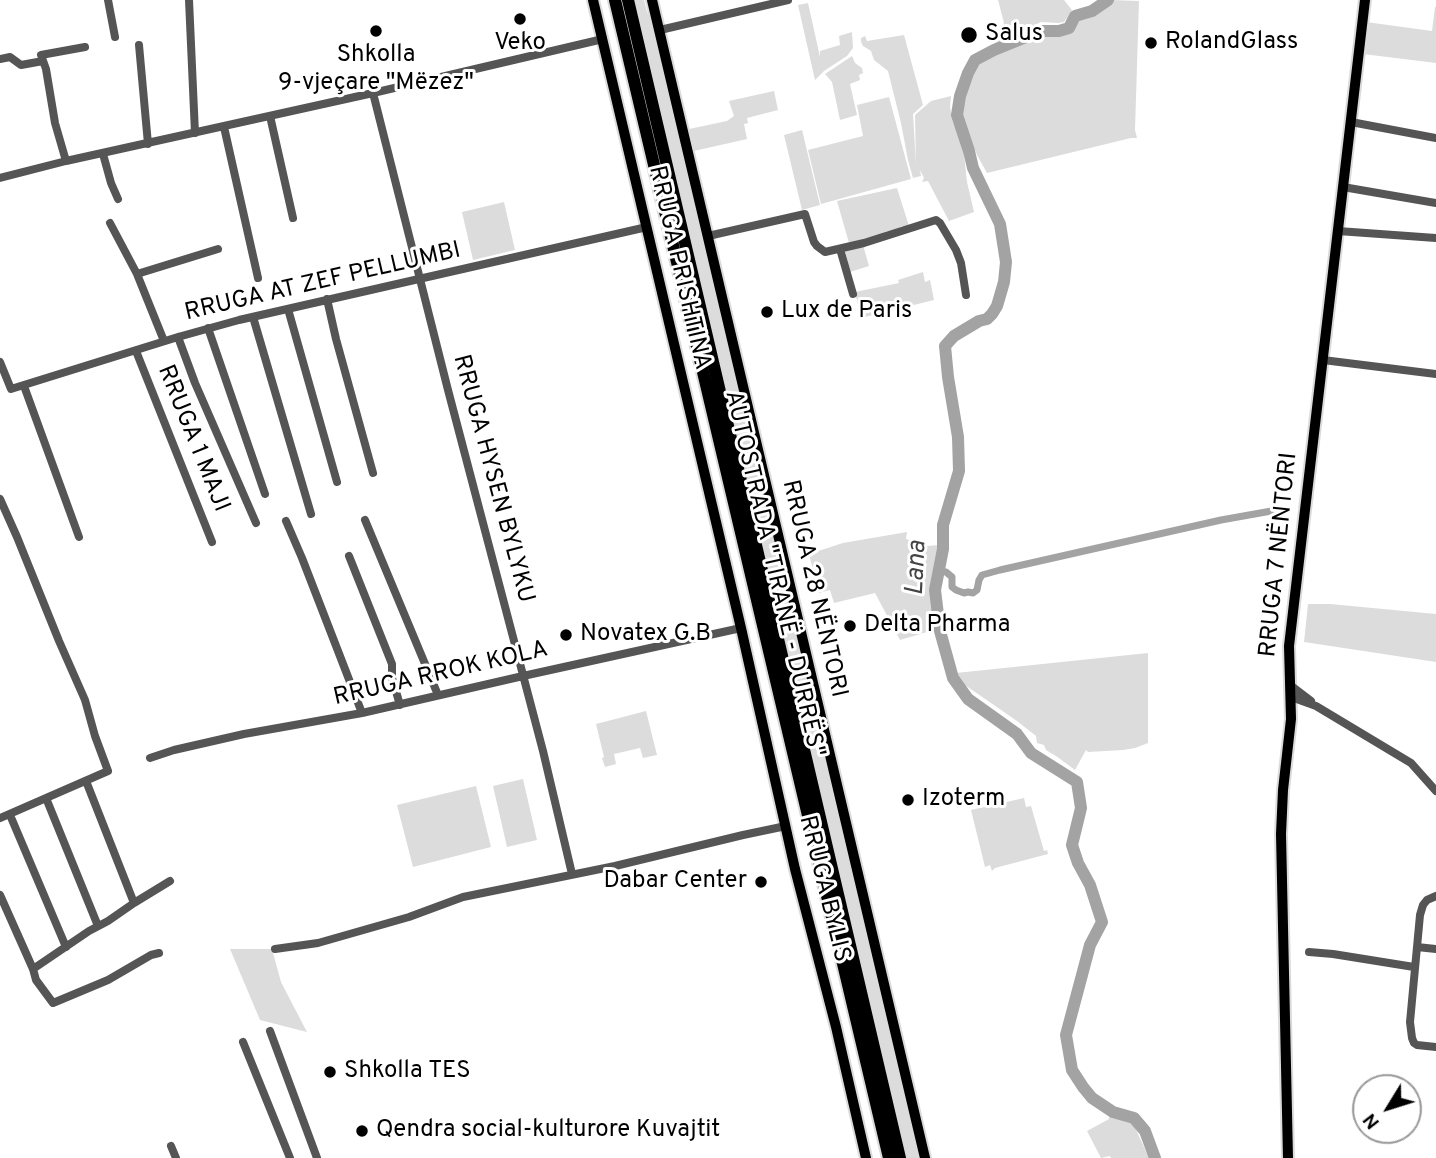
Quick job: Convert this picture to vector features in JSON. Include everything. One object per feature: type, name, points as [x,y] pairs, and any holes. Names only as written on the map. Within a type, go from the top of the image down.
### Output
[{"type":"highway","name":"AUTOSTRADA \"TIRANË - DURRËS\"","points":[[615,0],[889,1158]]},
{"type":"highway","name":"AUTOSTRADA \"TIRANË - DURRËS\"","points":[[628,0],[900,1158]]},
{"type":"main road","name":"RRUGA PRISHTINA","points":[[593,0],[741,628]]},
{"type":"main road","name":"RRUGA 28 NËNTORI","points":[[652,0],[925,1158]]},
{"type":"main road","name":"RRUGA 7 NËNTORI","points":[[1288,1158],[1281,834],[1291,725],[1289,646],[1365,0]]},
{"type":"main road","name":"RRUGA BYLIS","points":[[741,628],[795,869],[866,1158]]},
{"type":"street","points":[[108,0],[115,37]]},
{"type":"street","points":[[189,0],[195,133]]},
{"type":"street","points":[[660,30],[788,0]]},
{"type":"street","points":[[0,178],[603,39]]},
{"type":"street","points":[[139,45],[148,144]]},
{"type":"street","points":[[66,161],[41,55],[85,47]]},
{"type":"street","points":[[0,59],[10,58],[21,65],[43,61]]},
{"type":"street","name":"RRUGA HYSEN BYLYKU","points":[[373,93],[572,874]]},
{"type":"street","points":[[270,116],[293,218]]},
{"type":"street","points":[[1351,122],[1436,138]]},
{"type":"street","points":[[224,127],[258,278]]},
{"type":"street","points":[[103,153],[118,199]]},
{"type":"street","points":[[1343,187],[1436,203]]},
{"type":"street","points":[[708,236],[805,214],[817,246],[825,252],[864,243],[936,220],[957,250],[966,295]]},
{"type":"street","points":[[110,223],[137,274],[164,341]]},
{"type":"street","name":"RRUGA AT ZEF PELLUMBI","points":[[0,362],[11,389],[208,328],[647,227]]},
{"type":"street","points":[[1338,231],[1436,238]]},
{"type":"street","points":[[137,274],[218,249]]},
{"type":"street","points":[[840,249],[853,294]]},
{"type":"street","points":[[327,299],[373,473]]},
{"type":"street","points":[[288,309],[337,482]]},
{"type":"street","points":[[253,317],[311,514]]},
{"type":"street","points":[[208,328],[265,494]]},
{"type":"street","points":[[178,337],[195,383],[256,523]]},
{"type":"street","name":"RRUGA 1 MAJI","points":[[136,351],[212,542]]},
{"type":"street","points":[[1323,359],[1436,374]]},
{"type":"street","points":[[24,386],[79,537]]},
{"type":"street","points":[[0,499],[85,700],[108,771],[0,818]]},
{"type":"street","points":[[365,520],[438,695]]},
{"type":"street","points":[[286,521],[362,713]]},
{"type":"street","points":[[349,556],[392,664],[392,678],[400,705]]},
{"type":"street","name":"RRUGA RROK KOLA","points":[[150,758],[244,734],[400,705],[741,628]]},
{"type":"street","points":[[1290,685],[1316,706],[1411,763],[1436,790]]},
{"type":"street","points":[[1291,697],[1316,706]]},
{"type":"street","points":[[86,781],[134,903]]},
{"type":"street","points":[[46,798],[98,926]]},
{"type":"street","points":[[10,815],[66,947]]},
{"type":"street","points":[[275,949],[318,943],[463,897],[786,826]]},
{"type":"street","points":[[33,969],[170,881]]},
{"type":"street","points":[[0,895],[36,980],[50,1001],[56,1003],[108,980],[150,955],[159,953]]},
{"type":"street","points":[[1436,895],[1423,905],[1410,1016],[1414,1043],[1436,1047]]},
{"type":"street","points":[[1417,947],[1436,949]]},
{"type":"street","points":[[1309,952],[1414,967]]},
{"type":"street","points":[[270,1031],[317,1158]]},
{"type":"street","points":[[243,1042],[290,1158]]},
{"type":"street","points":[[171,1146],[176,1158]]},
{"type":"shaded area","points":[[632,0],[644,0],[652,19],[920,1158],[905,1158],[764,560],[765,549],[753,511]]},
{"type":"shaded area","points":[[998,0],[1064,0],[1072,10],[1064,22],[1041,22],[995,44],[993,36],[1004,23]]},
{"type":"shaded area","points":[[1111,0],[1139,1],[1135,130],[1137,138],[987,173],[961,115],[963,98],[973,69],[979,61],[1040,34],[1069,31],[1077,19],[1092,14]]},
{"type":"shaded area","points":[[808,3],[820,57],[820,51],[840,45],[839,36],[852,32],[853,48],[847,56],[815,80],[798,5]]},
{"type":"shaded area","points":[[1435,7],[1436,63],[1363,54],[1366,22],[1432,31]]},
{"type":"shaded area","points":[[904,35],[923,105],[913,114],[916,164],[915,115],[931,101],[951,96],[952,120],[963,145],[974,212],[949,221],[928,181],[922,182],[924,178],[920,170],[921,176],[913,178],[888,71],[874,60],[871,51],[861,42],[861,38],[865,36],[867,41]]},
{"type":"shaded area","points":[[852,56],[863,73],[859,75],[860,80],[850,84],[857,115],[840,120],[832,82],[825,74]]},
{"type":"shaded area","points":[[774,91],[778,110],[747,118],[748,123],[744,124],[747,139],[694,151],[689,129],[727,121],[734,116],[729,101]]},
{"type":"shaded area","points":[[889,97],[911,179],[821,204],[808,150],[863,136],[857,105]]},
{"type":"shaded area","points":[[802,130],[820,205],[802,210],[784,135]]},
{"type":"shaded area","points":[[897,188],[909,226],[849,243],[837,201]]},
{"type":"shaded area","points":[[504,202],[515,250],[473,260],[462,212]]},
{"type":"shaded area","points":[[863,245],[869,266],[850,272],[845,251]]},
{"type":"shaded area","points":[[923,272],[925,282],[930,280],[934,300],[861,318],[855,292],[899,283],[898,280]]},
{"type":"shaded area","points":[[907,532],[906,539],[927,546],[940,545],[931,589],[937,629],[900,640],[875,593],[834,603],[830,590],[819,593],[809,554],[843,543]]},
{"type":"shaded area","points":[[1308,604],[1436,614],[1436,662],[1304,642]]},
{"type":"shaded area","points":[[1148,653],[1148,743],[1123,750],[1086,750],[1075,770],[1046,750],[1044,745],[1037,743],[1036,736],[1017,721],[962,683],[956,673]]},
{"type":"shaded area","points":[[646,711],[657,755],[643,758],[640,748],[614,754],[616,764],[605,767],[596,724]]},
{"type":"shaded area","points":[[523,779],[537,840],[507,847],[493,786]]},
{"type":"shaded area","points":[[476,786],[491,847],[413,867],[397,805]]},
{"type":"shaded area","points":[[1024,798],[1026,807],[1031,806],[1044,851],[1047,850],[1048,854],[992,871],[990,865],[985,867],[971,810]]},
{"type":"shaded area","points":[[230,949],[272,949],[281,982],[307,1032],[260,1020]]},
{"type":"shaded area","points":[[1109,1115],[1133,1123],[1149,1158],[1101,1158],[1087,1131],[1109,1119]]},
{"type":"waterway","name":"Lana","points":[[1108,0],[1092,11],[1075,16],[1069,28],[1041,31],[975,60],[960,96],[957,115],[973,168],[1000,224],[1006,262],[1004,282],[992,314],[954,336],[945,346],[958,437],[959,471],[943,525],[943,549],[935,590],[940,631],[953,678],[968,699],[1017,734],[1031,753],[1077,782],[1081,808],[1072,845],[1090,885],[1102,922],[1090,945],[1066,1035],[1072,1070],[1092,1098],[1113,1112],[1134,1118],[1145,1131],[1155,1158]]},
{"type":"waterway","points":[[939,571],[952,577],[952,587],[956,590],[973,593],[977,590],[982,575],[1000,570],[1277,510]]},
{"type":"place","name":"Veko","points":[[520,19]]},
{"type":"place","name":"Shkolla 9-vjeçare \"Mëzez\"","points":[[376,31]]},
{"type":"place","name":"Salus","points":[[969,35]]},
{"type":"place","name":"RolandGlass","points":[[1151,43]]},
{"type":"place","name":"Lux de Paris","points":[[767,312]]},
{"type":"place","name":"Delta Pharma","points":[[850,626]]},
{"type":"place","name":"Novatex G.B","points":[[566,635]]},
{"type":"place","name":"Izoterm","points":[[908,800]]},
{"type":"place","name":"Dabar Center","points":[[761,882]]},
{"type":"place","name":"Shkolla TES","points":[[330,1072]]},
{"type":"place","name":"Qendra social-kulturore Kuvajtit","points":[[362,1131]]}]
